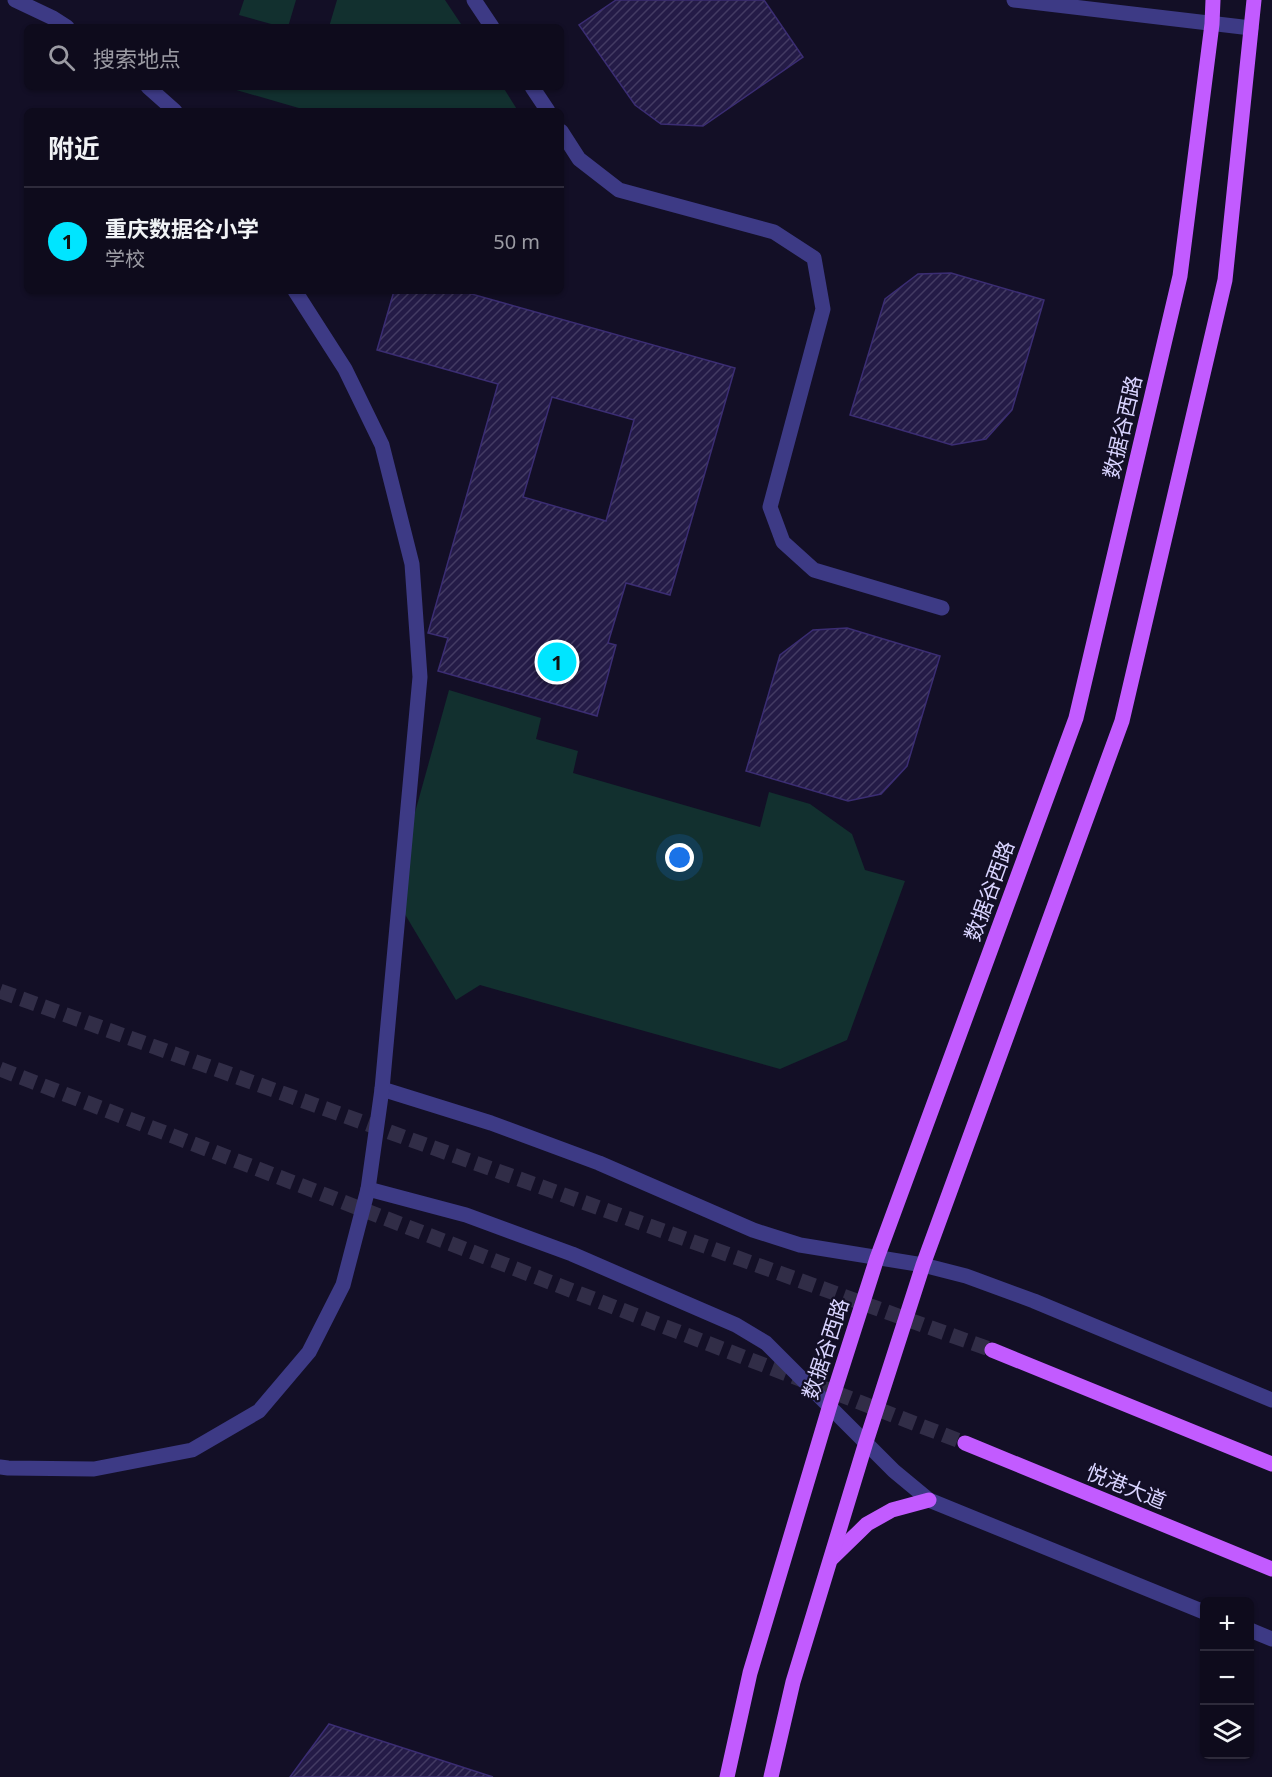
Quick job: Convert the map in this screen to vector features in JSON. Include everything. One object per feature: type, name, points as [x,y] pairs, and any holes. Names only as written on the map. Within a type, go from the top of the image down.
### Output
[{"type":"main road","name":"数据谷西路","points":[[727,1777],[750,1673],[830,1405],[877,1258],[1076,718],[1180,276],[1212,24],[1213,0]]},
{"type":"main road","points":[[771,1777],[793,1682],[923,1265],[1122,721],[1225,280],[1254,0]]},
{"type":"main road","points":[[992,1350],[1272,1464]]},
{"type":"main road","name":"悦港大道","points":[[965,1443],[1272,1569]]},
{"type":"main road","points":[[830,1560],[867,1524],[892,1509],[929,1500]]},
{"type":"street","points":[[15,0],[62,24]]},
{"type":"street","points":[[474,0],[490,24]]},
{"type":"street","points":[[1014,0],[1251,28]]},
{"type":"street","points":[[151,90],[172,108]]},
{"type":"street","points":[[534,90],[546,108]]},
{"type":"street","points":[[564,136],[579,159],[619,190],[774,232],[814,258],[823,309],[770,507],[783,542],[814,570],[942,608]]},
{"type":"street","points":[[0,1467],[94,1469],[192,1450],[259,1411],[309,1352],[343,1285],[368,1189],[382,1089],[420,677],[412,564],[382,445],[345,369],[297,294]]},
{"type":"street","points":[[382,1089],[491,1123],[599,1163],[753,1230],[800,1245],[923,1265],[966,1276],[1034,1301],[1272,1400]]},
{"type":"street","points":[[368,1189],[466,1215],[572,1254],[736,1325],[766,1343],[894,1471],[929,1500],[1200,1610]]},
{"type":"street","points":[[1254,1632],[1272,1639]]},
{"type":"green space","points":[[244,0],[296,0],[289,24],[271,24],[239,15]]},
{"type":"green space","points":[[337,0],[445,0],[461,24],[330,24]]},
{"type":"green space","points":[[236,90],[505,90],[516,108],[299,108]]},
{"type":"green space","points":[[449,690],[541,718],[536,739],[578,751],[573,773],[760,827],[769,792],[810,804],[852,834],[865,870],[905,881],[847,1040],[780,1069],[480,985],[456,1000],[403,911],[404,852]]},
{"type":"building","points":[[616,0],[764,0],[803,57],[703,126],[661,124],[635,105],[579,25]]},
{"type":"building","points":[[951,273],[1044,300],[1012,410],[986,439],[952,445],[850,415],[885,299],[918,274]]},
{"type":"building","points":[[393,294],[472,294],[735,368],[670,595],[626,583],[608,643],[616,645],[597,716],[438,671],[448,638],[428,633],[498,384],[377,350]],"holes":[[[552,397],[634,420],[606,521],[523,497]]]},
{"type":"building","points":[[847,628],[940,656],[907,766],[881,794],[848,801],[746,771],[780,655],[813,630]]},
{"type":"building","points":[[329,1724],[493,1777],[290,1777]]},
{"type":"tunnel","points":[[0,991],[992,1350]]},
{"type":"tunnel","points":[[0,1069],[965,1443]]},
{"type":"place","name":"重庆数据谷小学","points":[[557,662]]}]
